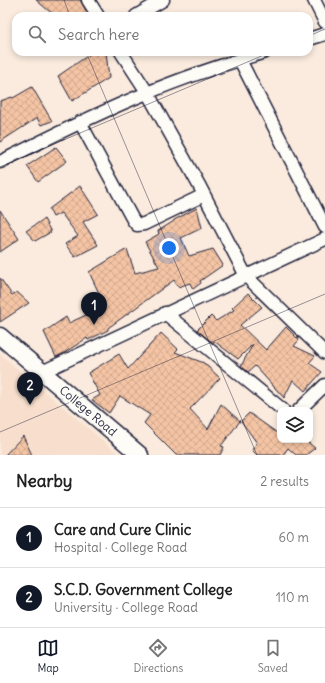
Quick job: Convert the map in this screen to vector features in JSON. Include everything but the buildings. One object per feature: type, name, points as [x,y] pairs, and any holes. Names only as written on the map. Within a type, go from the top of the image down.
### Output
[{"type":"street","points":[[88,0],[96,12]]},
{"type":"street","points":[[143,12],[163,0]]},
{"type":"street","points":[[314,0],[325,22]]},
{"type":"street","points":[[313,38],[325,34]]},
{"type":"street","points":[[124,56],[147,92],[204,195],[246,276],[325,353]]},
{"type":"street","points":[[0,162],[80,122],[147,92],[252,56]]},
{"type":"street","points":[[240,60],[325,227]]},
{"type":"street","points":[[80,122],[137,225],[144,224],[204,195]]},
{"type":"street","points":[[42,372],[325,239]]},
{"type":"street","points":[[165,314],[279,407]]},
{"type":"street","name":"College Road","points":[[0,336],[140,455]]},
{"type":"street","points":[[303,407],[325,385]]},
{"type":"shaded area","points":[[0,354],[120,455],[0,455]]},
{"type":"place","name":"Care and Cure Clinic","points":[[94,325]]},
{"type":"place","name":"S.C.D. Government College","points":[[30,405]]}]
